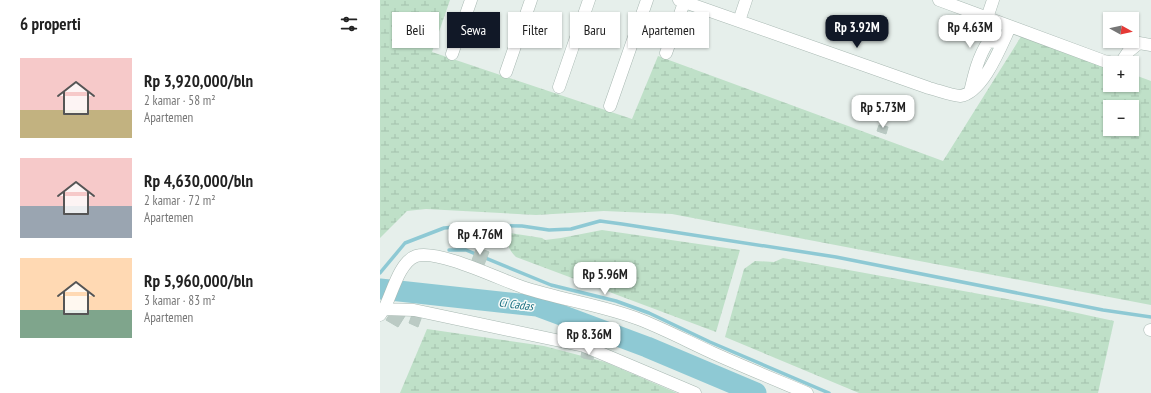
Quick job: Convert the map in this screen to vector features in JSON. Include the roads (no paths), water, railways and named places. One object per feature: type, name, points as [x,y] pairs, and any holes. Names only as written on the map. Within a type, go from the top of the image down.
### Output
[{"type":"street","points":[[452,54],[471,0]]},
{"type":"street","points":[[506,72],[530,0]]},
{"type":"street","points":[[559,87],[589,0]]},
{"type":"street","points":[[610,106],[646,0]]},
{"type":"street","points":[[739,21],[746,0]]},
{"type":"street","points":[[939,0],[1103,61]]},
{"type":"street","points":[[987,18],[993,0]]},
{"type":"street","points":[[666,53],[683,1],[930,88],[959,96],[970,92],[974,72],[983,49],[988,42],[1003,41],[1010,27]]},
{"type":"street","points":[[1126,56],[1134,46],[1139,43],[1151,45]]},
{"type":"street","points":[[695,393],[584,346],[414,310],[383,309],[403,266],[408,260],[420,255],[434,255],[523,287],[604,308],[641,320],[713,353],[807,393]]},
{"type":"waterway","points":[[380,273],[405,243],[444,228],[477,225],[522,226],[549,230],[571,229],[600,221],[836,257],[1103,310],[1151,317]]},
{"type":"waterway","points":[[449,250],[466,250],[551,285],[616,301],[649,313],[710,342],[829,393]]},
{"type":"waterway","name":"Ci Cadas","points":[[380,289],[537,306],[647,347],[756,393]]}]
